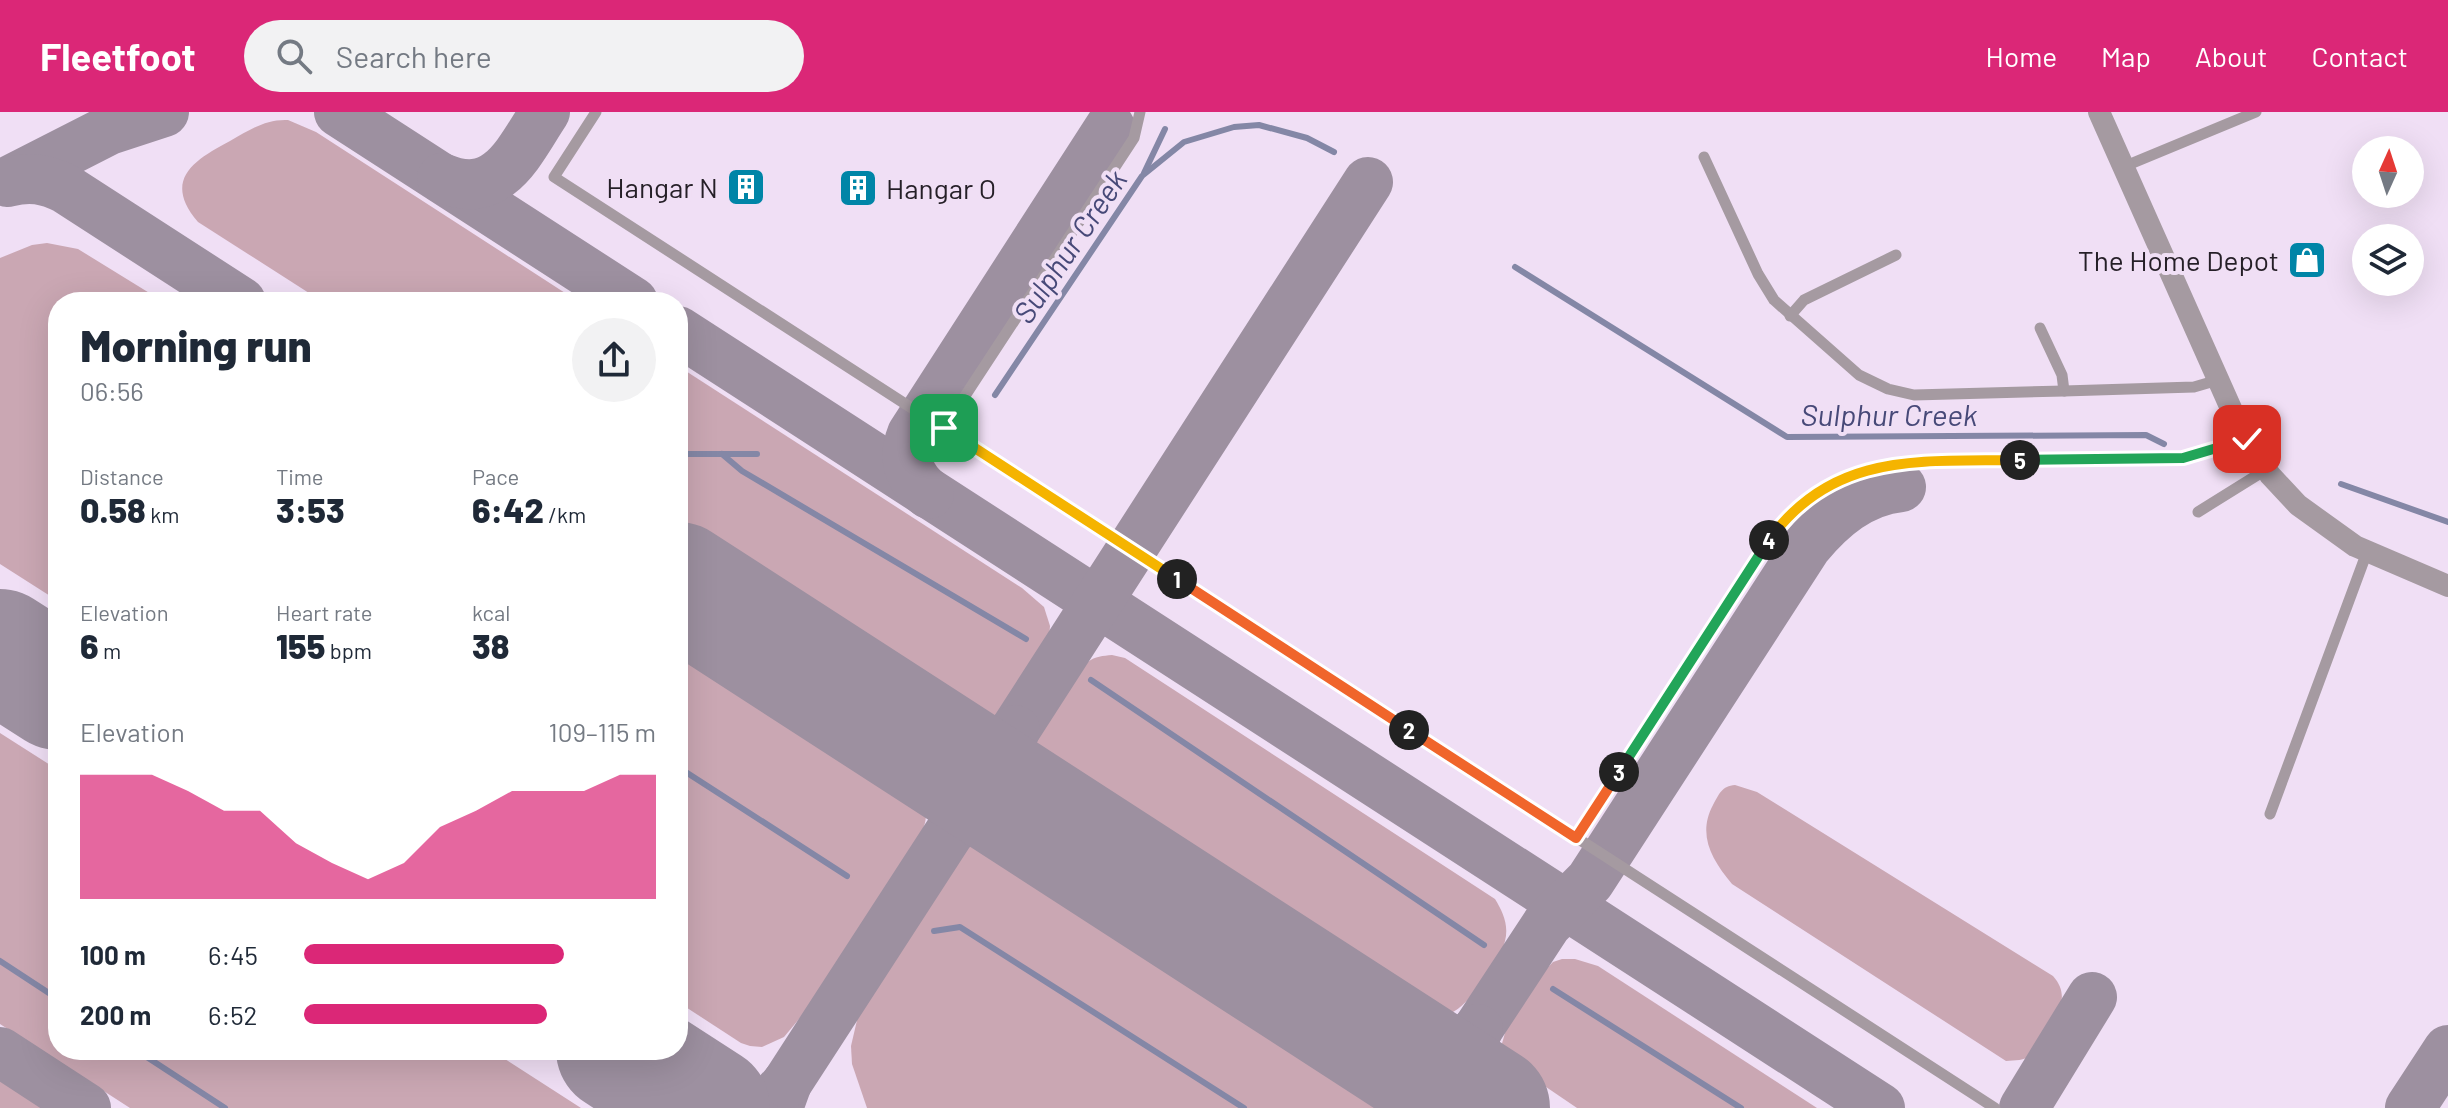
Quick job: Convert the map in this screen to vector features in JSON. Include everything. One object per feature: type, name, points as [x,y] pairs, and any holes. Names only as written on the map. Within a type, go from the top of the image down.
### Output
[{"type":"street","points":[[2099,112],[2218,380],[2247,439],[2267,469],[2298,505],[2324,525],[2367,552],[2448,586]]},
{"type":"lane","points":[[596,112],[554,177],[1995,1108]]},
{"type":"lane","points":[[944,428],[1134,138],[1140,112]]},
{"type":"lane","points":[[2123,167],[2256,112]]},
{"type":"lane","points":[[1704,157],[1758,274],[1774,300],[1859,375],[1888,389],[1914,395],[2064,391],[2194,387],[2218,380]]},
{"type":"lane","points":[[1790,316],[1804,300],[1896,255]]},
{"type":"lane","points":[[2040,328],[2062,375],[2064,391]]},
{"type":"lane","points":[[1576,838],[1766,544],[1782,522],[1824,489],[1861,470],[1888,464],[2171,460],[2247,439]]},
{"type":"lane","points":[[2198,512],[2267,469]]},
{"type":"lane","points":[[2270,814],[2367,552]]},
{"type":"shaded area","points":[[288,120],[316,132],[564,292],[307,292],[198,222],[183,194],[187,173],[195,164],[217,148],[272,121]]},
{"type":"shaded area","points":[[47,243],[78,249],[148,292],[48,292],[48,595],[0,564],[0,258],[32,245]]},
{"type":"shaded area","points":[[688,372],[1022,588],[1044,607],[1050,626],[1049,638],[998,719],[980,724],[688,536]]},
{"type":"shaded area","points":[[688,645],[905,786],[919,797],[926,815],[919,839],[809,1007],[784,1037],[762,1047],[741,1043],[688,1009]]},
{"type":"shaded area","points":[[1112,655],[1125,658],[1495,899],[1504,919],[1505,941],[1495,962],[1466,1002],[1449,1014],[1429,1016],[1417,1012],[1043,770],[1035,760],[1033,748],[1048,717],[1088,662],[1096,657]]},
{"type":"shaded area","points":[[0,733],[48,764],[48,1055],[0,1024]]},
{"type":"shaded area","points":[[1735,785],[1757,792],[2053,976],[2061,991],[2061,1005],[2036,1051],[2026,1058],[2006,1061],[1732,884],[1713,856],[1706,827],[1719,794]]},
{"type":"shaded area","points":[[977,841],[998,846],[1382,1093],[1392,1108],[867,1108],[852,1064],[851,1046],[858,1016],[878,978],[962,850]]},
{"type":"shaded area","points":[[1575,959],[1598,966],[1817,1108],[1577,1108],[1508,1061],[1501,1047],[1507,1026],[1538,978],[1553,962]]},
{"type":"shaded area","points":[[56,1060],[507,1060],[581,1108],[130,1108]]},
{"type":"shaded area","points":[[0,1077],[48,1108],[0,1108]]},
{"type":"waterway","name":"Sulphur Creek","points":[[995,395],[1142,176],[1184,142],[1234,127],[1259,125],[1307,138],[1334,152]]},
{"type":"waterway","points":[[1144,173],[1165,129]]},
{"type":"waterway","name":"Sulphur Creek","points":[[1515,267],[1787,437],[2146,435],[2164,444]]},
{"type":"waterway","name":"Sulphur Creek","points":[[688,454],[757,454]]},
{"type":"waterway","points":[[722,454],[742,471],[1026,639]]},
{"type":"waterway","name":"Sulphur Creek","points":[[2341,484],[2448,522]]},
{"type":"waterway","points":[[1091,680],[1484,945]]},
{"type":"waterway","points":[[688,773],[847,876]]},
{"type":"waterway","points":[[934,931],[960,927],[1244,1108]]},
{"type":"waterway","points":[[0,961],[48,992]]},
{"type":"waterway","points":[[1553,989],[1741,1108]]},
{"type":"waterway","points":[[151,1060],[225,1108]]},
{"type":"taxiway","points":[[9,181],[109,130],[164,112]]},
{"type":"taxiway","points":[[339,112],[618,292]]},
{"type":"taxiway","points":[[442,178],[462,184],[493,178],[516,156],[545,112]]},
{"type":"taxiway","points":[[929,494],[916,481],[909,467],[912,434],[1110,127]]},
{"type":"taxiway","points":[[8,182],[38,180],[66,189],[226,292]]},
{"type":"taxiway","points":[[1015,730],[1368,182]]},
{"type":"taxiway","points":[[688,337],[1880,1108]]},
{"type":"taxiway","points":[[1478,1029],[1547,924],[1590,881],[1807,546],[1848,507],[1886,489],[1901,487]]},
{"type":"taxiway","points":[[787,1083],[951,830],[957,808],[954,788],[945,770],[931,754],[860,702],[917,737],[959,753],[979,753],[998,746],[1015,730],[1009,754],[1011,776],[1021,795],[1053,826],[1112,865],[1052,828],[1009,811],[987,811],[967,817],[949,833]]},
{"type":"taxiway","points":[[1419,1108],[1417,1089],[1410,1071],[1398,1056],[1384,1042],[1317,997],[1385,1038],[1426,1053],[1452,1049],[1478,1029],[1472,1050],[1473,1071],[1481,1091],[1495,1108]]},
{"type":"taxiway","points":[[2024,1108],[2092,997]]},
{"type":"taxiway","points":[[2410,1108],[2448,1050]]},
{"type":"taxiway","points":[[0,1052],[86,1108]]},
{"type":"taxiway","points":[[639,1060],[690,1087],[747,1104],[764,1104],[787,1083],[778,1108]]},
{"type":"runway","points":[[688,590],[1488,1108]]},
{"type":"runway","points":[[0,651],[48,682]]},
{"type":"runway","points":[[634,1060],[708,1108]]},
{"type":"place","name":"Hangar N","points":[[746,187]]},
{"type":"place","name":"Hangar O","points":[[858,188]]},
{"type":"place","name":"The Home Depot","points":[[2307,260]]},
{"type":"route","points":[[944,428],[1576,838],[1766,544],[1794,510],[1824,489],[1861,470],[1888,464],[2171,460],[2247,439]]}]
